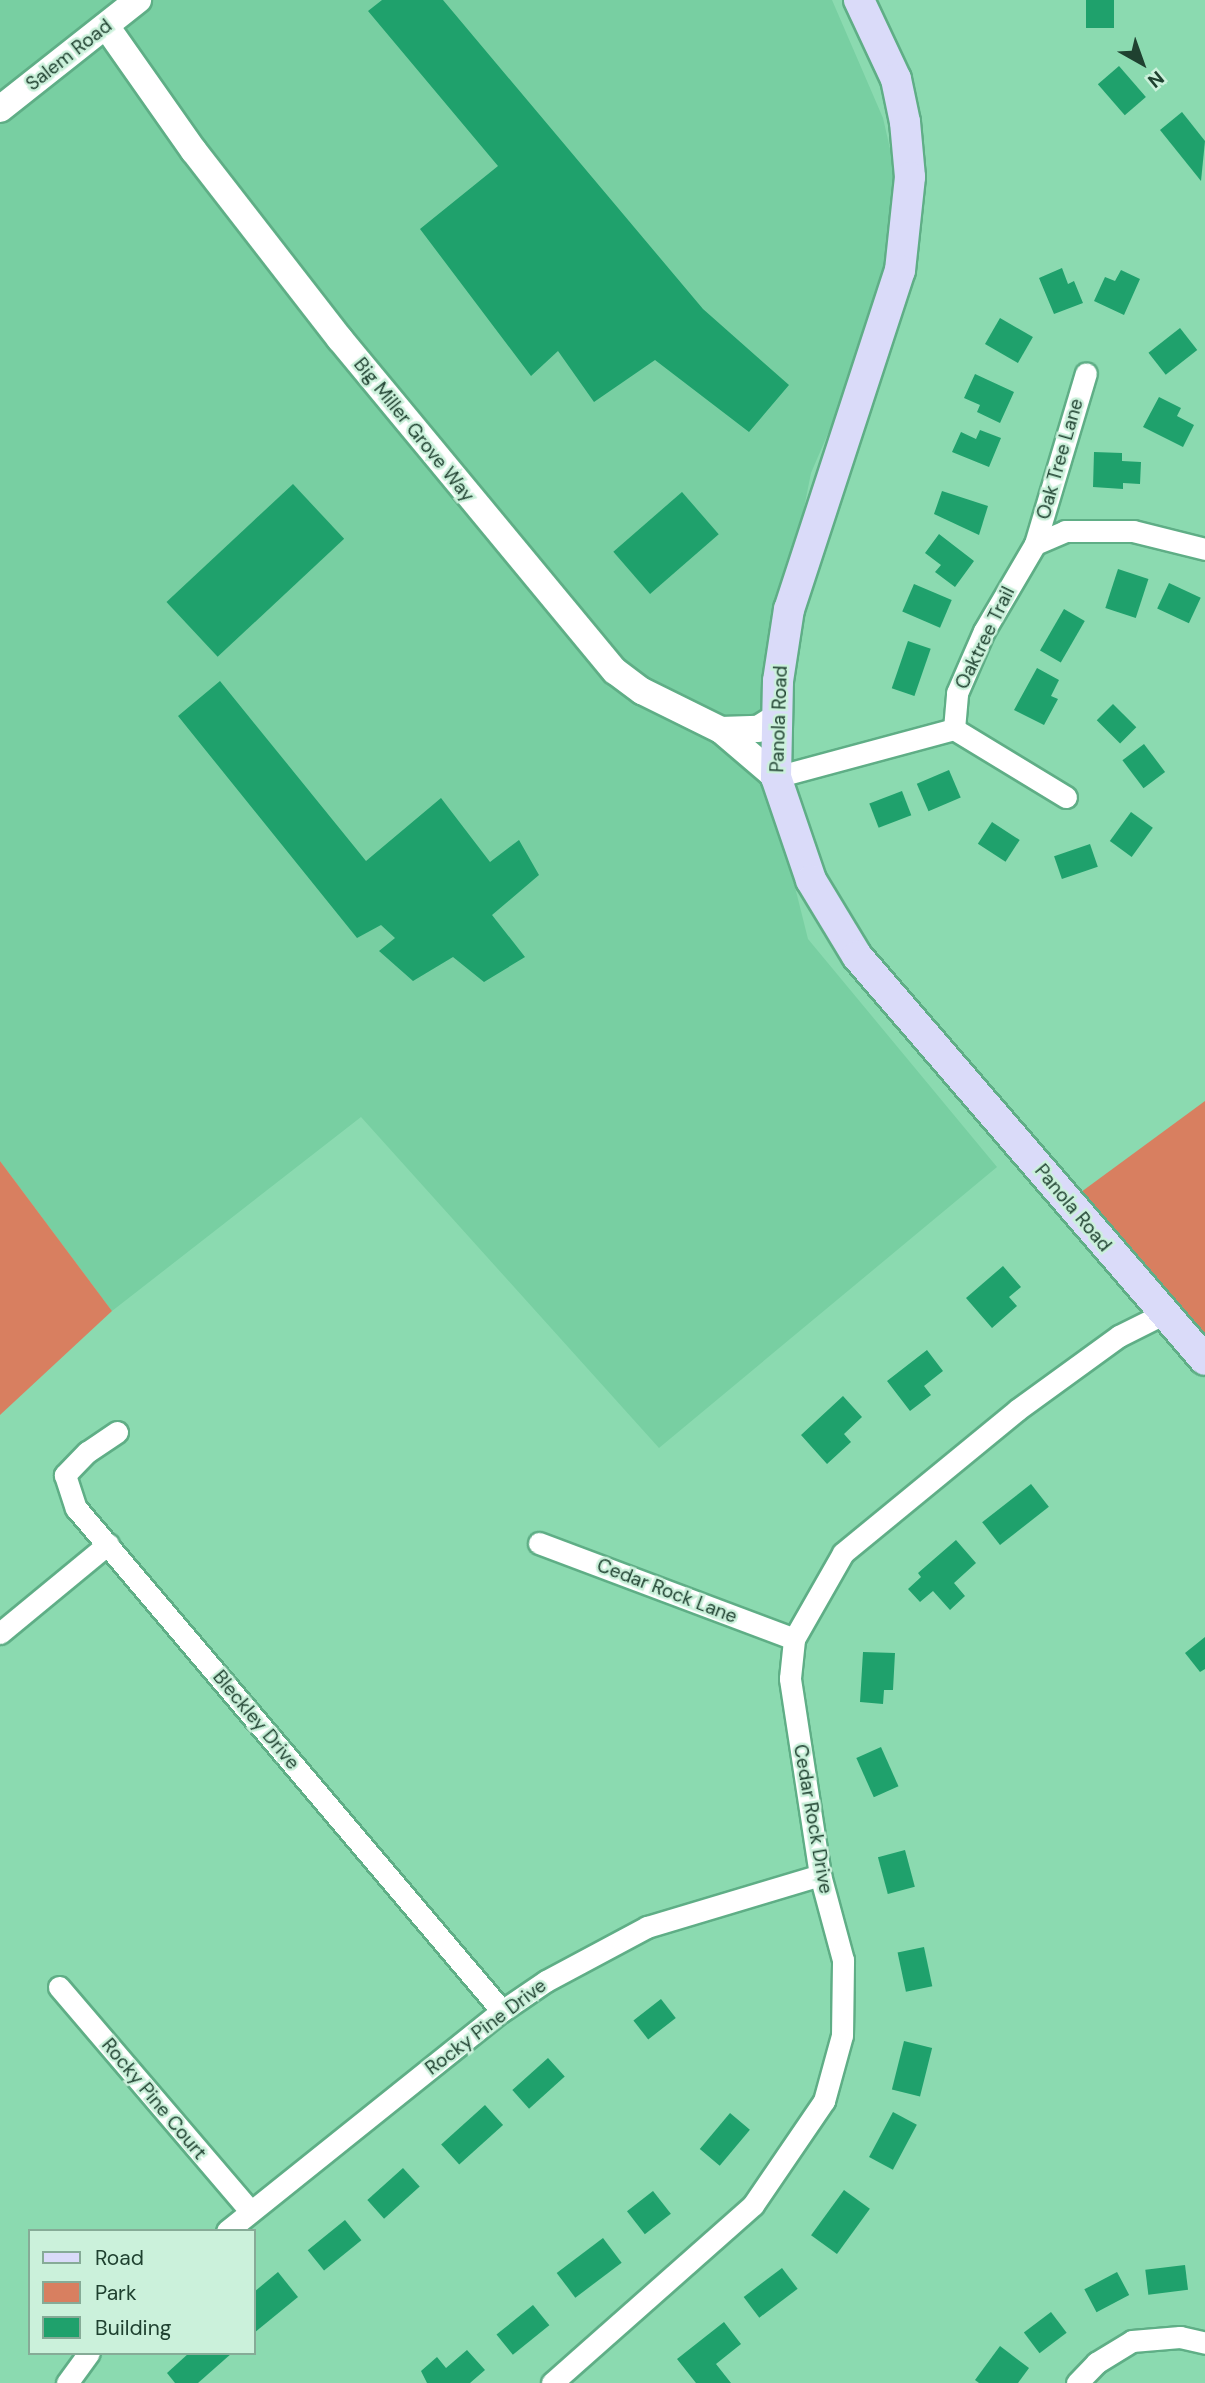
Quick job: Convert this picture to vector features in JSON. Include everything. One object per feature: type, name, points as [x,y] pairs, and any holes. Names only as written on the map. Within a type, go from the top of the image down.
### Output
[{"type":"main road","name":"Panola Road","points":[[859,0],[896,79],[905,122],[910,177],[900,270],[789,609],[777,717],[776,777],[811,880],[857,956],[1205,1360]]},
{"type":"street","name":"Salem Road","points":[[0,108],[138,0]]},
{"type":"street","name":"Big Miller Grove Way","points":[[106,26],[200,158],[340,339],[615,671],[642,691],[721,730],[776,777]]},
{"type":"street","name":"Oak Tree Lane","points":[[1035,544],[1086,373]]},
{"type":"street","points":[[1035,544],[1065,531],[1133,531],[1205,549]]},
{"type":"street","name":"Oaktree Trail","points":[[954,729],[957,693],[984,631],[1035,544]]},
{"type":"street","points":[[721,730],[758,729],[777,717]]},
{"type":"street","points":[[776,777],[954,729],[1066,797]]},
{"type":"street","name":"Cedar Rock Drive","points":[[552,2383],[753,2206],[824,2101],[842,2035],[843,1960],[820,1875],[790,1678],[794,1639],[843,1553],[1017,1410],[1119,1336],[1163,1314]]},
{"type":"street","name":"Bleckley Drive","points":[[117,1432],[87,1452],[65,1475],[76,1508],[502,2011]]},
{"type":"street","name":"Cedar Rock Lane","points":[[539,1543],[794,1639]]},
{"type":"street","points":[[0,1633],[108,1545]]},
{"type":"street","name":"Rocky Pine Drive","points":[[229,2229],[502,2011],[546,1981],[647,1927],[820,1875]]},
{"type":"street","name":"Rocky Pine Court","points":[[58,1986],[250,2211]]},
{"type":"street","points":[[1077,2383],[1096,2363],[1132,2341],[1180,2337],[1205,2343]]},
{"type":"street","points":[[67,2383],[88,2355]]},
{"type":"shaded area","points":[[0,0],[832,0],[883,118],[911,241],[811,473],[797,543],[771,791],[808,939],[997,1167],[659,1448],[361,1117],[112,1311],[0,1161]]},
{"type":"green space","points":[[1205,1101],[1205,1354],[1077,1195]]},
{"type":"green space","points":[[0,1161],[112,1311],[0,1415]]},
{"type":"building","points":[[382,0],[443,0],[703,309],[789,385],[749,432],[655,360],[594,402],[558,351],[531,376],[420,229],[498,166],[368,11]]},
{"type":"building","points":[[1086,0],[1114,0],[1114,28],[1086,28]]},
{"type":"building","points":[[1119,66],[1146,97],[1125,115],[1098,84]]},
{"type":"building","points":[[1182,112],[1205,141],[1201,181],[1160,130]]},
{"type":"building","points":[[1062,268],[1068,284],[1074,281],[1083,303],[1054,314],[1039,278]]},
{"type":"building","points":[[1121,270],[1140,279],[1124,315],[1094,301],[1105,277],[1115,281]]},
{"type":"building","points":[[1000,318],[1033,337],[1018,363],[985,344]]},
{"type":"building","points":[[1180,328],[1197,350],[1166,375],[1148,353]]},
{"type":"building","points":[[975,374],[1014,392],[1000,423],[977,412],[980,405],[964,398]]},
{"type":"building","points":[[1159,397],[1181,408],[1177,416],[1194,425],[1183,447],[1143,427]]},
{"type":"building","points":[[980,430],[1001,438],[989,467],[952,452],[961,432],[976,439]]},
{"type":"building","points":[[1094,452],[1122,453],[1122,461],[1141,462],[1140,484],[1123,483],[1123,489],[1093,487]]},
{"type":"building","points":[[293,484],[344,539],[218,657],[166,602]]},
{"type":"building","points":[[942,491],[988,506],[979,535],[934,514]]},
{"type":"building","points":[[682,492],[719,534],[650,594],[613,552]]},
{"type":"building","points":[[939,534],[974,561],[955,587],[935,572],[941,565],[925,553]]},
{"type":"building","points":[[1118,569],[1148,579],[1136,618],[1105,608]]},
{"type":"building","points":[[1169,583],[1201,598],[1189,623],[1157,608]]},
{"type":"building","points":[[914,584],[952,600],[940,628],[902,612]]},
{"type":"building","points":[[1064,609],[1085,621],[1061,663],[1040,651]]},
{"type":"building","points":[[908,641],[931,649],[914,696],[892,688]]},
{"type":"building","points":[[1037,668],[1059,680],[1051,696],[1058,699],[1044,725],[1014,710]]},
{"type":"building","points":[[220,681],[366,861],[441,798],[490,862],[519,840],[539,875],[492,915],[525,957],[484,982],[453,957],[413,981],[379,951],[395,938],[381,925],[357,938],[178,716]]},
{"type":"building","points":[[1113,704],[1136,727],[1120,744],[1097,720]]},
{"type":"building","points":[[1144,744],[1165,772],[1144,788],[1122,760]]},
{"type":"building","points":[[949,770],[961,798],[929,811],[917,784]]},
{"type":"building","points":[[902,791],[911,815],[879,828],[869,804]]},
{"type":"building","points":[[1131,812],[1153,828],[1132,857],[1110,841]]},
{"type":"building","points":[[992,822],[1020,840],[1006,862],[978,844]]},
{"type":"building","points":[[1090,844],[1098,867],[1062,879],[1054,856]]},
{"type":"building","points":[[1003,1266],[1021,1287],[1009,1297],[1017,1306],[992,1328],[966,1298]]},
{"type":"building","points":[[927,1350],[943,1371],[924,1386],[931,1395],[910,1411],[887,1381]]},
{"type":"building","points":[[843,1396],[862,1417],[844,1434],[851,1442],[827,1464],[801,1435]]},
{"type":"building","points":[[1031,1484],[1049,1507],[1000,1545],[982,1522]]},
{"type":"building","points":[[956,1540],[976,1563],[954,1583],[965,1596],[950,1610],[933,1591],[920,1602],[908,1589],[921,1577],[918,1573]]},
{"type":"building","points":[[1205,1637],[1205,1669],[1200,1672],[1185,1653]]},
{"type":"building","points":[[863,1652],[895,1653],[893,1690],[884,1690],[883,1704],[860,1702]]},
{"type":"building","points":[[881,1747],[898,1786],[874,1797],[856,1758]]},
{"type":"building","points":[[905,1850],[915,1887],[888,1894],[878,1857]]},
{"type":"building","points":[[924,1947],[932,1986],[906,1992],[898,1953]]},
{"type":"building","points":[[661,1999],[676,2018],[648,2039],[633,2021]]},
{"type":"building","points":[[904,2041],[932,2048],[920,2097],[892,2090]]},
{"type":"building","points":[[548,2058],[565,2077],[529,2109],[512,2090]]},
{"type":"building","points":[[485,2105],[503,2125],[459,2165],[441,2144]]},
{"type":"building","points":[[893,2112],[917,2125],[893,2170],[869,2157]]},
{"type":"building","points":[[730,2113],[750,2130],[720,2166],[700,2149]]},
{"type":"building","points":[[403,2168],[420,2187],[384,2219],[367,2200]]},
{"type":"building","points":[[844,2190],[870,2209],[837,2254],[811,2235]]},
{"type":"building","points":[[653,2191],[671,2214],[645,2234],[627,2211]]},
{"type":"building","points":[[345,2220],[361,2240],[324,2270],[308,2250]]},
{"type":"building","points":[[603,2238],[622,2263],[575,2298],[557,2273]]},
{"type":"building","points":[[1185,2265],[1188,2290],[1148,2295],[1145,2270]]},
{"type":"building","points":[[782,2268],[798,2289],[759,2318],[744,2297]]},
{"type":"building","points":[[278,2272],[298,2297],[256,2331],[256,2290]]},
{"type":"building","points":[[1117,2272],[1129,2295],[1097,2312],[1084,2289]]},
{"type":"building","points":[[533,2305],[549,2325],[513,2355],[496,2335]]},
{"type":"building","points":[[1051,2312],[1067,2333],[1039,2353],[1024,2332]]},
{"type":"building","points":[[724,2322],[741,2344],[716,2364],[731,2383],[696,2383],[677,2359]]},
{"type":"building","points":[[1000,2346],[1029,2368],[1018,2383],[979,2383],[975,2380]]},
{"type":"building","points":[[467,2350],[485,2370],[470,2383],[427,2383],[421,2371],[437,2357],[446,2368]]},
{"type":"building","points":[[187,2355],[230,2355],[198,2383],[175,2383],[167,2373]]}]
